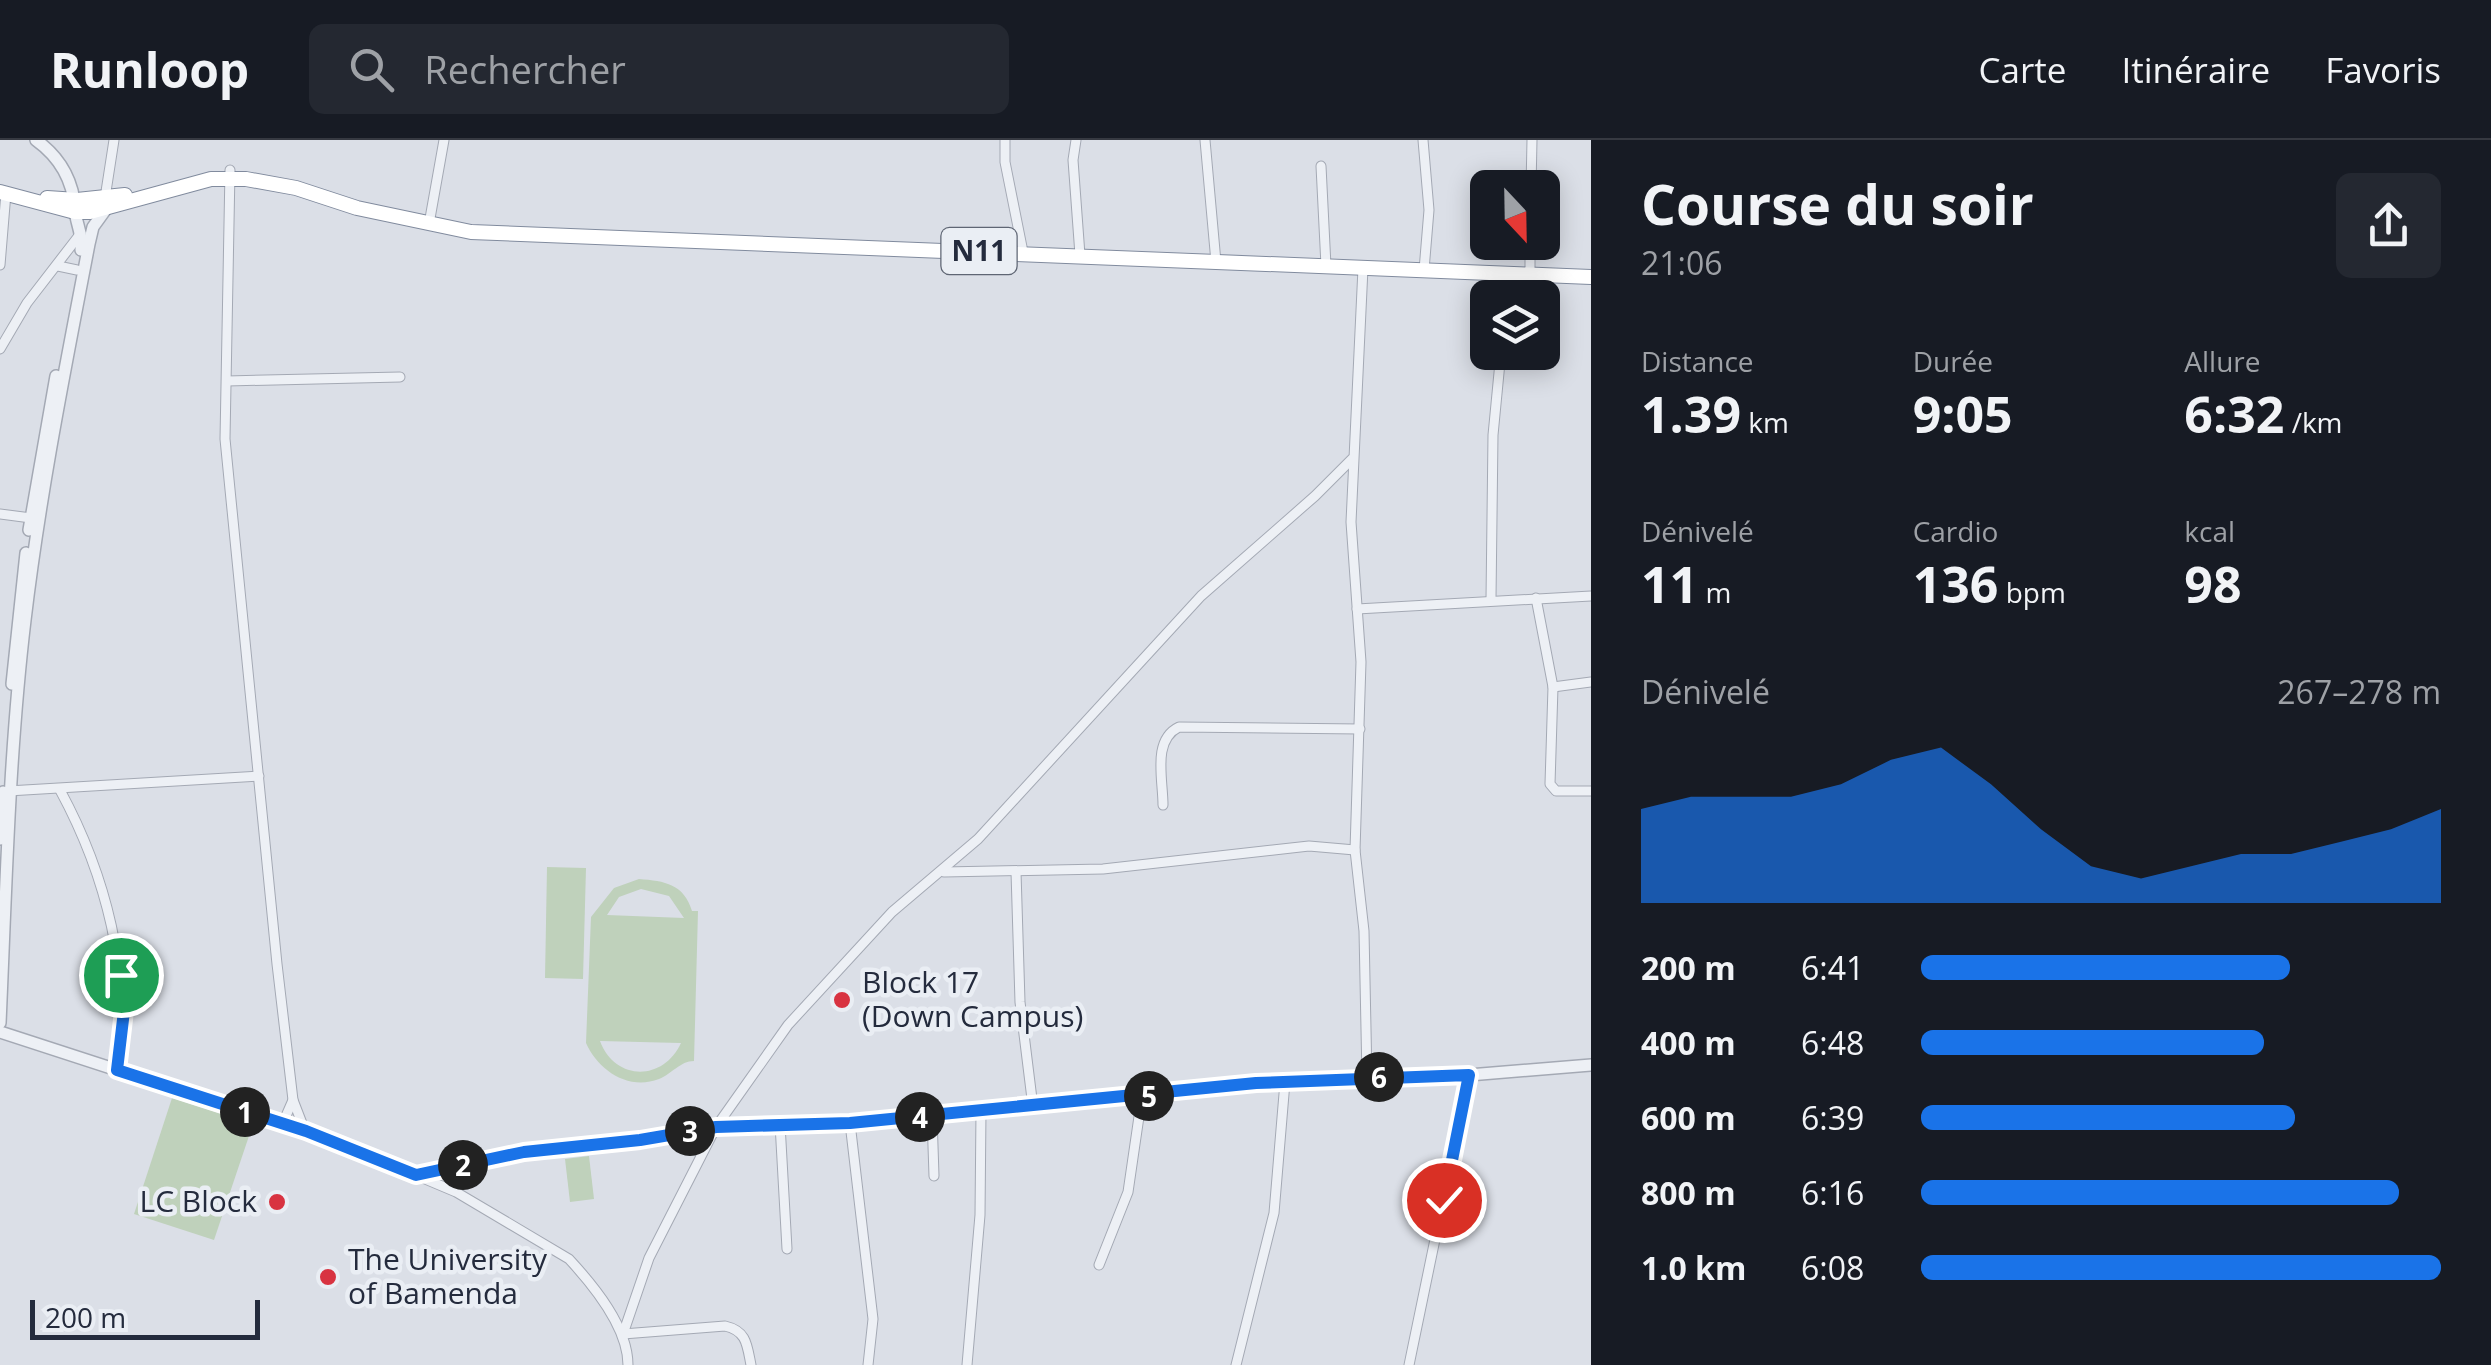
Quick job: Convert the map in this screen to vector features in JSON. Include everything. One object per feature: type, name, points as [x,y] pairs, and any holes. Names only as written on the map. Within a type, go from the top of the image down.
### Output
[{"type":"highway","name":"N11","points":[[7,193],[76,206],[230,174],[471,232],[1591,277]]},
{"type":"street","points":[[0,839],[17,622],[31,518],[82,231],[68,174],[36,140]]},
{"type":"street","points":[[0,1024],[4,791],[24,622],[46,472],[93,227],[105,201],[114,140]]},
{"type":"street","points":[[428,224],[444,140]]},
{"type":"street","points":[[1005,140],[1005,162],[1022,252]]},
{"type":"street","points":[[1076,140],[1073,160],[1080,255]]},
{"type":"street","points":[[1205,140],[1216,262]]},
{"type":"street","points":[[1423,140],[1429,210],[1424,270]]},
{"type":"street","points":[[1531,170],[1532,140]]},
{"type":"street","points":[[1321,166],[1326,266]]},
{"type":"street","points":[[230,174],[226,439],[293,1100],[306,1131]]},
{"type":"street","points":[[0,265],[7,193]]},
{"type":"street","points":[[0,349],[26,303],[82,231]]},
{"type":"street","points":[[1519,280],[1526,260]]},
{"type":"street","points":[[58,266],[77,270]]},
{"type":"street","points":[[1363,268],[1351,522],[1361,662],[1354,850],[1364,931],[1367,1078]]},
{"type":"street","points":[[1491,599],[1494,435],[1499,370]]},
{"type":"street","points":[[227,382],[400,378]]},
{"type":"street","points":[[623,1334],[650,1258],[716,1127],[788,1025],[892,912],[978,839],[1200,596],[1352,459]]},
{"type":"street","points":[[0,514],[31,518]]},
{"type":"street","points":[[1357,609],[1591,596]]},
{"type":"street","points":[[1536,598],[1552,687],[1550,784],[1556,791],[1591,792]]},
{"type":"street","points":[[1552,687],[1591,682]]},
{"type":"street","points":[[1163,805],[1162,744],[1168,732],[1178,727],[1360,729]]},
{"type":"street","points":[[4,791],[259,776]]},
{"type":"street","points":[[60,790],[80,827],[121,975],[124,1011],[117,1070]]},
{"type":"street","points":[[943,872],[1120,868],[1309,846],[1354,850]]},
{"type":"street","points":[[1016,872],[1020,1002],[1033,1107]]},
{"type":"street","points":[[0,1032],[306,1131],[456,1192],[569,1259],[623,1334],[628,1346],[628,1365]]},
{"type":"street","points":[[416,1175],[524,1152],[640,1140],[716,1127],[850,1123],[1286,1082],[1469,1075],[1591,1065]]},
{"type":"street","points":[[1410,1365],[1469,1075]]},
{"type":"street","points":[[1236,1365],[1274,1213],[1286,1082]]},
{"type":"street","points":[[1099,1265],[1128,1192],[1142,1096]]},
{"type":"street","points":[[282,1125],[293,1100]]},
{"type":"street","points":[[966,1365],[980,1216],[981,1111]]},
{"type":"street","points":[[932,1116],[934,1176]]},
{"type":"street","points":[[850,1123],[873,1319],[868,1365]]},
{"type":"street","points":[[780,1124],[787,1249]]},
{"type":"street","points":[[623,1334],[725,1326],[738,1329],[744,1336],[751,1365]]},
{"type":"green space","points":[[547,867],[586,868],[583,979],[545,978]]},
{"type":"green space","points":[[639,879],[665,883],[684,895],[692,911],[698,911],[694,1061],[647,1082],[615,1076],[598,1062],[586,1043],[591,917],[614,888]],"holes":[[[641,889],[669,896],[684,918],[607,915],[619,897]],[[600,1041],[680,1043],[681,1043],[663,1065],[639,1072],[616,1064]]]},
{"type":"green space","points":[[172,1098],[253,1124],[214,1240],[134,1214]]},
{"type":"green space","points":[[589,1156],[594,1199],[570,1202],[565,1159]]},
{"type":"place","name":"Block 17 (Down Campus)","points":[[842,1000]]},
{"type":"place","name":"LC Block","points":[[277,1202]]},
{"type":"place","name":"The University of Bamenda","points":[[328,1277]]},
{"type":"route","points":[[121,975],[124,1011],[117,1070],[306,1131],[416,1175],[524,1152],[640,1140],[716,1127],[850,1123],[1256,1083],[1469,1075],[1444,1200]]}]
